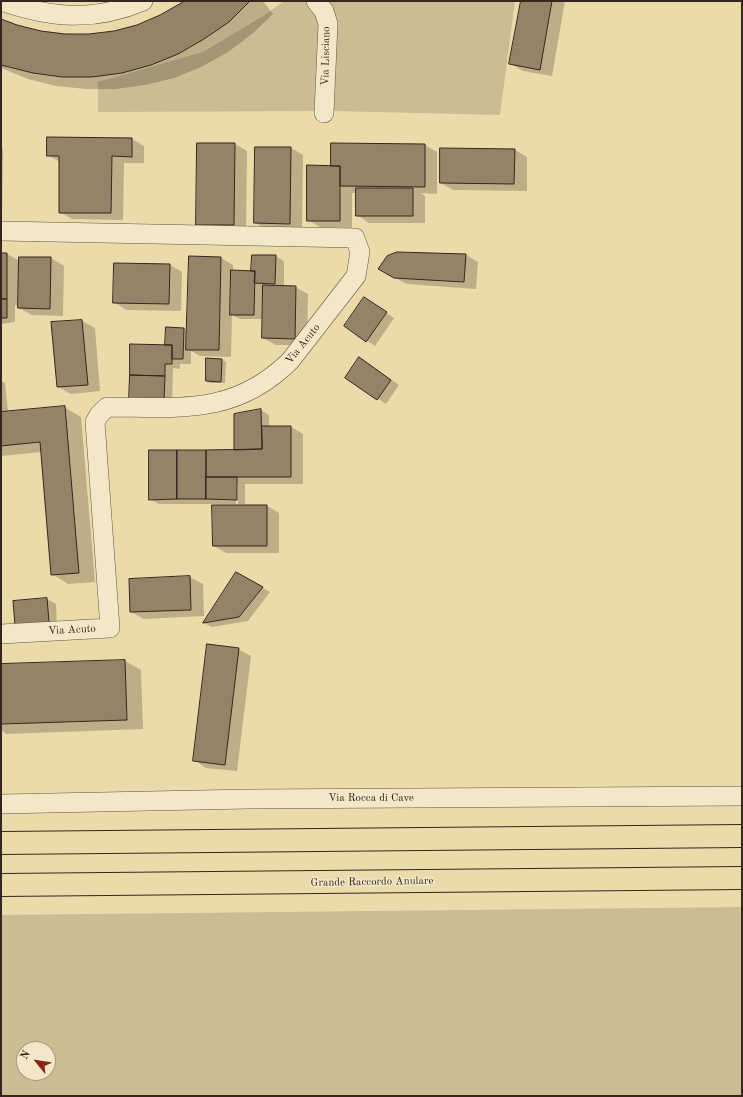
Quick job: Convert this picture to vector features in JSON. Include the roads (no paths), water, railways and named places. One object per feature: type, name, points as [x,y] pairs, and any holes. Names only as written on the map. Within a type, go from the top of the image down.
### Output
[{"type":"highway","points":[[1,843],[742,836]]},
{"type":"highway","name":"Grande Raccordo Anulare","points":[[1,886],[742,878]]},
{"type":"street","points":[[1,1],[36,12],[65,15],[100,14],[143,1]]},
{"type":"street","name":"Via Lisciano","points":[[316,1],[324,12],[328,24],[324,114]]},
{"type":"street","name":"Via Acuto","points":[[1,231],[355,238],[360,252],[356,276],[290,361],[280,371],[262,384],[232,399],[216,403],[195,406],[107,407],[98,415],[95,422],[110,628],[1,634]]},
{"type":"street","name":"Via Rocca di Cave","points":[[1,804],[257,799],[742,796]]}]
